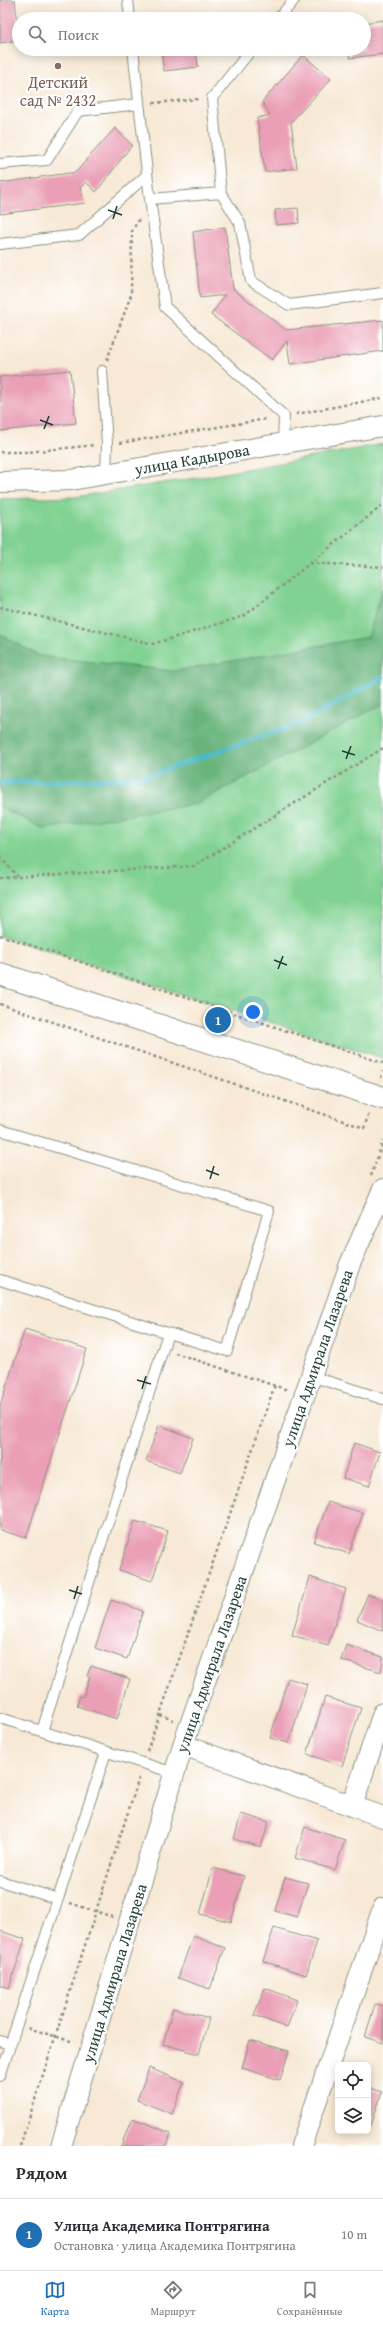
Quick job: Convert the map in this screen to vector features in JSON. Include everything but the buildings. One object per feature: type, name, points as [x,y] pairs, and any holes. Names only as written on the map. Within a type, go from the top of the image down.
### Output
[{"type":"street","name":"улица Кадырова","points":[[0,482],[71,480],[383,426]]},
{"type":"street","points":[[0,974],[379,1097]]},
{"type":"street","name":"улица Адмирала Лазарева","points":[[61,2146],[183,1745],[350,1264],[376,1184]]},
{"type":"street","points":[[352,1806],[383,1713]]},
{"type":"street","points":[[183,1745],[383,1818]]},
{"type":"street","points":[[301,2146],[383,1908]]},
{"type":"lane","points":[[128,0],[129,12]]},
{"type":"lane","points":[[284,12],[294,0]]},
{"type":"lane","points":[[134,56],[147,175],[165,307],[284,416],[283,444]]},
{"type":"lane","points":[[246,56],[212,98],[221,193],[240,223],[251,281],[289,305],[383,293]]},
{"type":"lane","points":[[0,164],[47,160],[78,111],[139,104]]},
{"type":"lane","points":[[0,244],[79,235],[147,175]]},
{"type":"lane","points":[[150,199],[221,193]]},
{"type":"lane","points":[[102,371],[107,444],[106,474]]},
{"type":"lane","points":[[0,1130],[269,1212],[227,1351],[0,1280]]},
{"type":"lane","points":[[42,1731],[168,1333]]},
{"type":"lane","points":[[311,1376],[383,1399]]},
{"type":"lane","points":[[0,1718],[174,1773]]},
{"type":"lane","points":[[0,2076],[106,1752]]},
{"type":"lane","points":[[0,1881],[58,1899]]},
{"type":"lane","points":[[0,2041],[10,2044]]},
{"type":"path","points":[[139,104],[212,98]]},
{"type":"path","points":[[102,371],[131,294],[132,231],[150,199]]},
{"type":"path","points":[[0,452],[28,452],[144,440],[383,398]]},
{"type":"path","points":[[0,607],[153,644],[244,616],[383,504]]},
{"type":"path","points":[[309,563],[383,567]]},
{"type":"path","points":[[0,878],[194,866],[383,748]]},
{"type":"path","points":[[0,857],[17,877]]},
{"type":"path","points":[[0,935],[383,1063]]},
{"type":"path","points":[[0,1004],[364,1128],[379,1097],[383,1071]]},
{"type":"path","points":[[376,1184],[383,1141]]},
{"type":"path","points":[[163,1349],[296,1392]]},
{"type":"path","points":[[58,1899],[129,1922]]},
{"type":"path","points":[[17,2025],[91,2047]]},
{"type":"green space","points":[[383,444],[383,1058],[0,936],[0,499],[75,497],[214,475]]},
{"type":"green space","points":[[383,587],[383,704],[196,804],[44,829],[0,807],[0,634],[40,656],[174,671],[368,637]]},
{"type":"waterway","points":[[0,783],[141,778],[301,723],[383,677]]},
{"type":"place","name":"Детский сад № 2432","points":[[58,66]]},
{"type":"place","name":"Улица Академика Понтрягина","points":[[218,1020]]}]
